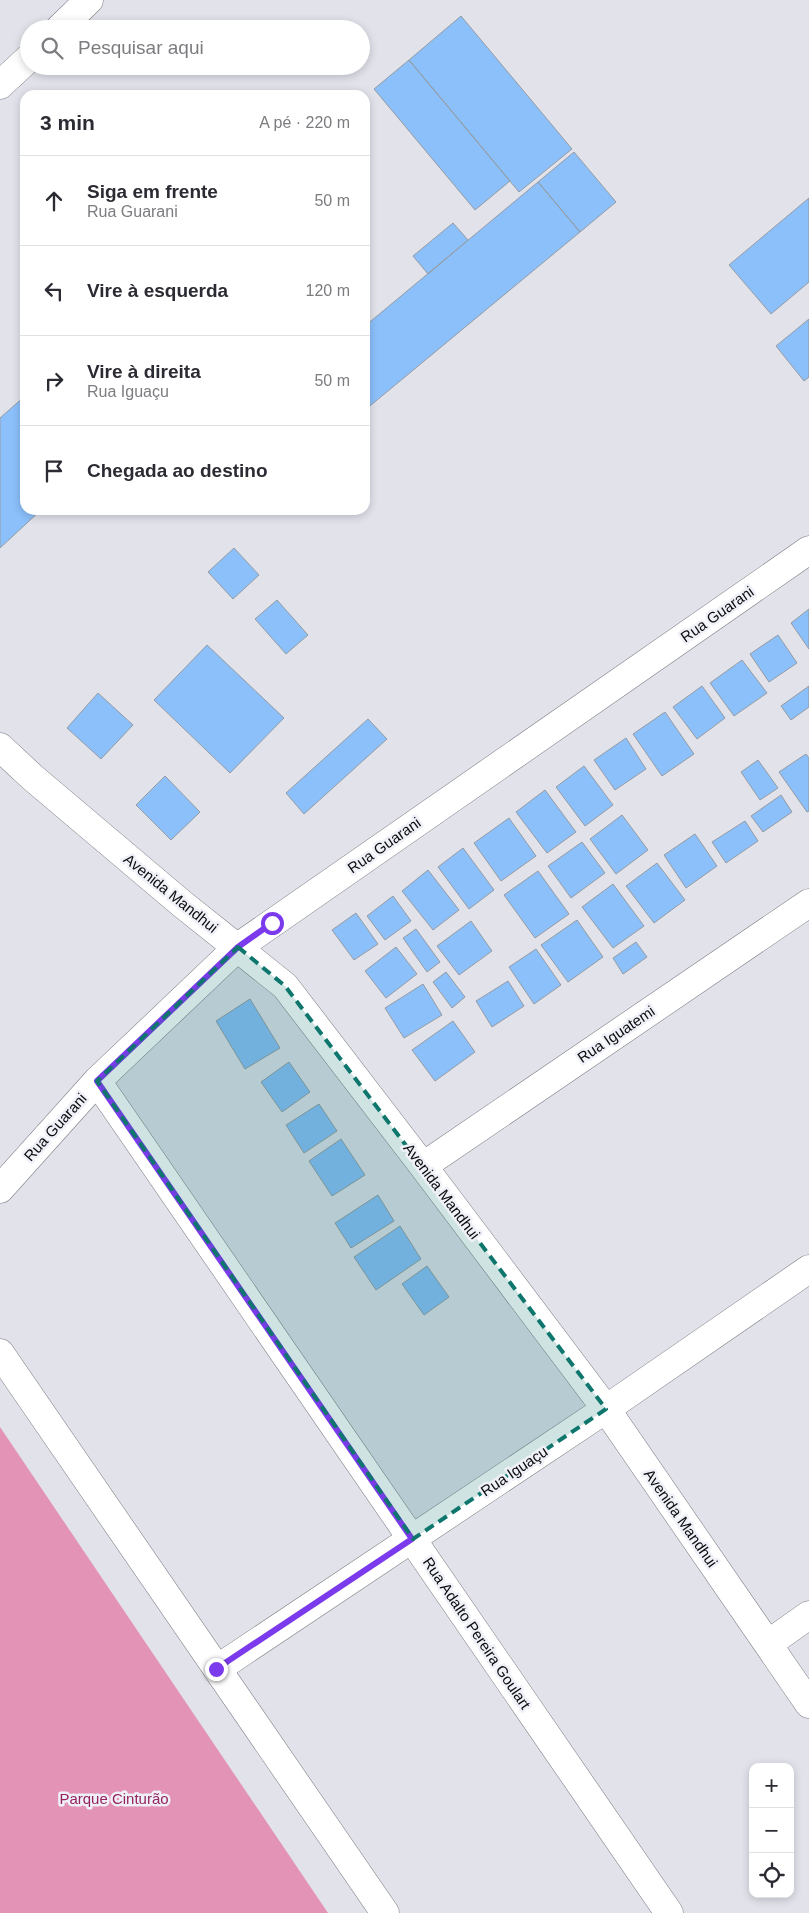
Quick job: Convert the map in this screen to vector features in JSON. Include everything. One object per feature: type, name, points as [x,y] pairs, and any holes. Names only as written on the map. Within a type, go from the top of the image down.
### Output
[{"type":"main road","points":[[68,20],[89,0]]},
{"type":"main road","points":[[0,85],[20,66]]},
{"type":"main road","name":"Rua Guarani","points":[[0,1189],[97,1081],[238,947],[809,550]]},
{"type":"main road","name":"Avenida Mandhui","points":[[0,747],[32,777],[173,897],[286,986],[606,1409],[809,1704]]},
{"type":"main road","name":"Rua Iguatemi","points":[[423,1166],[809,903]]},
{"type":"main road","name":"Rua Adalto Pereira Goulart","points":[[97,1081],[670,1913]]},
{"type":"main road","name":"Rua Iguaçu","points":[[216,1669],[606,1409],[809,1269]]},
{"type":"main road","points":[[0,1353],[385,1913]]},
{"type":"main road","points":[[768,1644],[809,1615]]},
{"type":"highlighted area","points":[[238,947],[285,986],[606,1409],[413,1539],[97,1081]]},
{"type":"green space","name":"Parque Cinturão","points":[[0,1427],[328,1913],[0,1913]]},
{"type":"building","points":[[461,16],[572,149],[519,192],[409,60]]},
{"type":"building","points":[[409,60],[510,181],[475,210],[374,89]]},
{"type":"building","points":[[574,152],[616,202],[580,232],[538,182]]},
{"type":"building","points":[[538,182],[580,232],[370,406],[370,322]]},
{"type":"building","points":[[809,198],[809,282],[771,314],[729,265]]},
{"type":"building","points":[[453,223],[468,240],[428,274],[413,256]]},
{"type":"building","points":[[809,319],[809,377],[804,381],[776,346]]},
{"type":"building","points":[[20,400],[20,515],[36,515],[0,548],[0,418]]},
{"type":"building","points":[[234,548],[259,575],[233,599],[208,572]]},
{"type":"building","points":[[277,600],[308,635],[286,654],[255,619]]},
{"type":"building","points":[[809,609],[809,649],[791,623]]},
{"type":"building","points":[[778,635],[797,663],[769,682],[750,654]]},
{"type":"building","points":[[207,645],[284,718],[230,773],[154,700]]},
{"type":"building","points":[[742,660],[767,693],[734,716],[710,683]]},
{"type":"building","points":[[702,686],[725,718],[697,739],[673,707]]},
{"type":"building","points":[[809,686],[809,707],[791,720],[781,706]]},
{"type":"building","points":[[98,693],[133,725],[101,759],[67,728]]},
{"type":"building","points":[[665,712],[694,754],[662,776],[633,734]]},
{"type":"building","points":[[368,719],[387,739],[304,814],[286,793]]},
{"type":"building","points":[[626,738],[646,769],[615,790],[594,760]]},
{"type":"building","points":[[806,754],[809,758],[809,811],[807,812],[779,772]]},
{"type":"building","points":[[758,760],[778,788],[760,800],[741,772]]},
{"type":"building","points":[[584,766],[613,805],[585,826],[556,787]]},
{"type":"building","points":[[165,776],[200,812],[171,840],[136,805]]},
{"type":"building","points":[[545,790],[576,832],[547,853],[516,812]]},
{"type":"building","points":[[781,795],[792,812],[763,832],[751,816]]},
{"type":"building","points":[[622,815],[648,850],[616,874],[590,839]]},
{"type":"building","points":[[509,818],[536,856],[501,881],[474,843]]},
{"type":"building","points":[[745,821],[758,841],[726,863],[712,842]]},
{"type":"building","points":[[695,834],[717,866],[686,888],[664,855]]},
{"type":"building","points":[[582,842],[605,873],[571,898],[548,866]]},
{"type":"building","points":[[463,848],[494,890],[469,909],[438,867]]},
{"type":"building","points":[[657,863],[685,900],[654,923],[626,886]]},
{"type":"building","points":[[428,870],[459,910],[433,930],[402,891]]},
{"type":"building","points":[[538,871],[569,914],[535,938],[504,895]]},
{"type":"building","points":[[613,884],[644,926],[613,948],[582,907]]},
{"type":"building","points":[[393,896],[411,921],[385,940],[367,916]]},
{"type":"building","points":[[356,913],[378,944],[354,960],[332,930]]},
{"type":"building","points":[[577,920],[603,957],[568,982],[541,945]]},
{"type":"building","points":[[471,921],[492,951],[459,975],[437,946]]},
{"type":"building","points":[[416,929],[440,962],[427,972],[403,938]]},
{"type":"building","points":[[636,942],[647,957],[623,974],[613,958]]},
{"type":"building","points":[[396,947],[417,974],[386,998],[365,971]]},
{"type":"building","points":[[536,949],[561,985],[534,1004],[509,967]]},
{"type":"building","points":[[446,972],[465,997],[452,1008],[433,982]]},
{"type":"building","points":[[508,981],[524,1006],[492,1027],[476,1001]]},
{"type":"building","points":[[423,984],[442,1015],[404,1038],[385,1008]]},
{"type":"building","points":[[250,999],[280,1048],[245,1069],[216,1021]]},
{"type":"building","points":[[453,1021],[475,1052],[435,1081],[412,1050]]},
{"type":"building","points":[[289,1062],[310,1092],[282,1112],[261,1082]]},
{"type":"building","points":[[319,1104],[337,1131],[304,1153],[286,1125]]},
{"type":"building","points":[[341,1139],[365,1175],[332,1196],[309,1161]]},
{"type":"building","points":[[378,1195],[394,1221],[351,1248],[335,1223]]},
{"type":"building","points":[[400,1226],[421,1259],[376,1290],[354,1257]]},
{"type":"building","points":[[427,1266],[449,1297],[424,1315],[402,1284]]},
{"type":"route","points":[[216,1669],[412,1539],[97,1081],[238,947],[272,923]]}]
